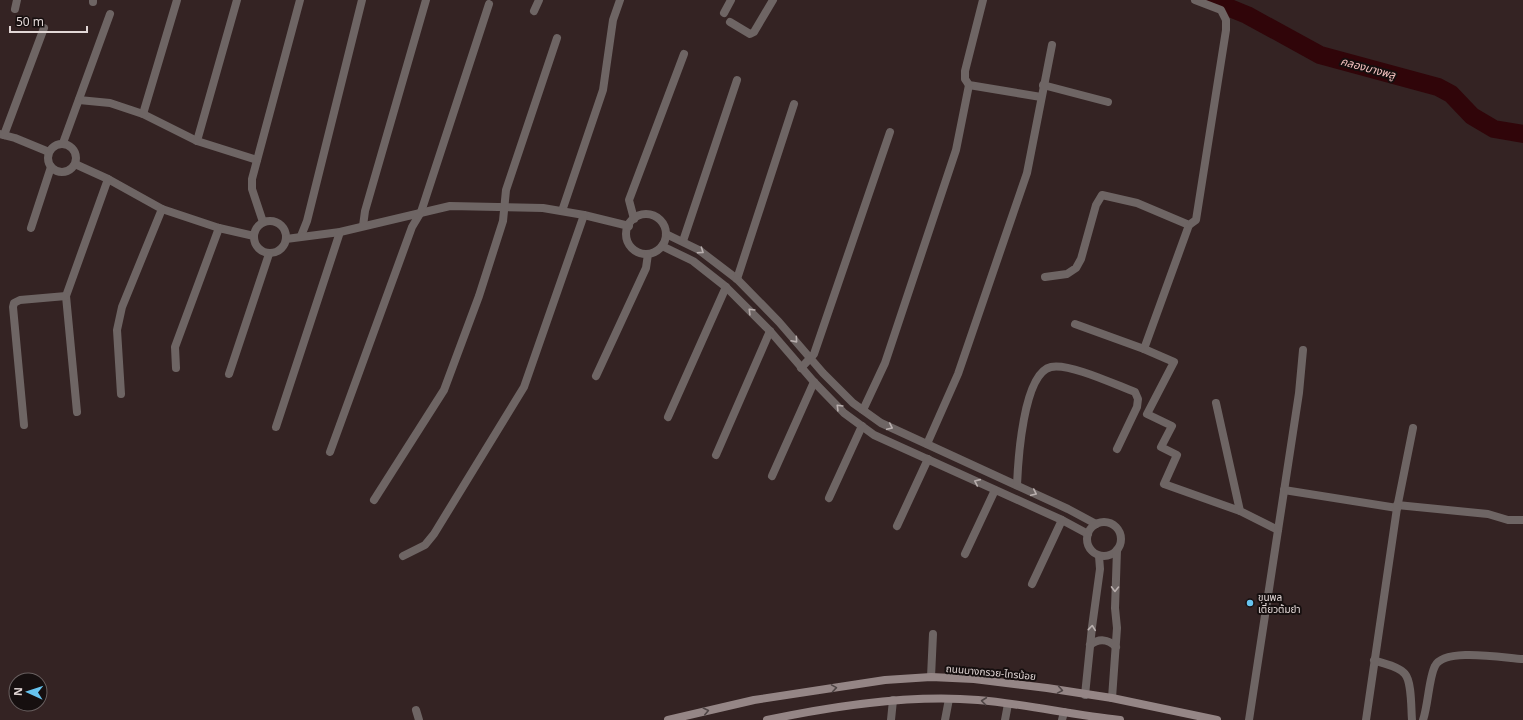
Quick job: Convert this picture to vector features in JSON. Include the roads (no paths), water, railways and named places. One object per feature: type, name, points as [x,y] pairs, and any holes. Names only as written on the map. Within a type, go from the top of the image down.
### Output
[{"type":"main road","name":"ถนนบางกรวย-ไทรน้อย","points":[[668,720],[754,700],[885,680],[931,677],[974,679],[1112,698],[1217,720]]},
{"type":"main road","points":[[767,720],[893,700],[949,699],[978,700],[1008,704],[1063,716],[1120,720]]},
{"type":"street","points":[[15,9],[17,0]]},
{"type":"street","points":[[142,114],[177,0]]},
{"type":"street","points":[[197,141],[236,0]]},
{"type":"street","points":[[263,222],[251,184],[300,0]]},
{"type":"street","points":[[301,236],[307,221],[362,0]]},
{"type":"street","points":[[363,226],[365,211],[426,0]]},
{"type":"street","points":[[534,11],[539,0]]},
{"type":"street","points":[[562,210],[603,90],[613,20],[620,0]]},
{"type":"street","points":[[724,13],[731,0]]},
{"type":"street","points":[[730,22],[750,34],[754,32],[773,0]]},
{"type":"street","points":[[983,0],[965,71],[965,79],[969,84],[1041,97]]},
{"type":"street","points":[[1144,350],[1190,225],[1196,220],[1200,206],[1226,30],[1226,20],[1221,10],[1195,0]]},
{"type":"street","points":[[330,452],[412,227],[421,212],[489,4]]},
{"type":"street","points":[[63,143],[73,148],[77,159],[76,164],[67,172],[56,171],[51,167],[48,157],[49,152],[53,147],[63,143],[110,14]]},
{"type":"street","points":[[44,28],[2,134],[49,152]]},
{"type":"street","points":[[374,500],[444,390],[479,296],[503,221],[506,190],[557,38]]},
{"type":"street","points":[[927,444],[958,374],[1027,173],[1052,45]]},
{"type":"street","points":[[634,219],[629,200],[684,54]]},
{"type":"street","points":[[683,241],[737,80]]},
{"type":"street","points":[[863,410],[885,363],[956,150],[969,84]]},
{"type":"street","points":[[1044,85],[1108,102]]},
{"type":"street","points":[[79,100],[110,103],[142,114],[197,141],[257,160]]},
{"type":"street","points":[[737,279],[794,104]]},
{"type":"street","points":[[801,368],[817,347],[890,132]]},
{"type":"street","points":[[76,164],[108,179],[162,209],[219,228],[254,236]]},
{"type":"street","points":[[31,228],[51,167]]},
{"type":"street","points":[[77,412],[66,296],[108,179]]},
{"type":"street","points":[[1045,277],[1067,274],[1076,268],[1081,259],[1096,205],[1102,195],[1137,204],[1190,225]]},
{"type":"street","points":[[286,239],[340,232],[450,206],[505,206],[562,210],[628,226]]},
{"type":"street","points":[[121,394],[117,330],[122,307],[162,209]]},
{"type":"street","points":[[646,214],[654,216],[665,226],[666,234],[662,246],[648,254],[639,253],[628,242],[628,226],[634,219],[646,214]]},
{"type":"street","points":[[403,556],[425,544],[434,534],[524,387],[584,215]]},
{"type":"street","points":[[271,221],[278,222],[282,226],[286,239],[281,250],[269,254],[262,252],[258,248],[254,236],[255,229],[263,222],[271,221]]},
{"type":"street","points":[[176,368],[175,347],[219,228]]},
{"type":"street","points":[[276,427],[340,232]]},
{"type":"street","points":[[666,234],[699,250],[737,279],[779,322],[810,358],[853,403],[881,423],[1068,509],[1096,524],[1109,523],[1119,531],[1120,544],[1112,555],[1099,556]]},
{"type":"street","points":[[662,246],[693,261],[726,287],[770,331],[814,382],[844,412],[874,435],[1062,520],[1088,534]]},
{"type":"street","points":[[229,374],[269,254]]},
{"type":"street","points":[[596,376],[646,268],[648,254]]},
{"type":"street","points":[[668,417],[726,287]]},
{"type":"street","points":[[24,425],[13,307],[14,303],[20,300],[66,296]]},
{"type":"street","points":[[1075,324],[1174,362],[1147,414],[1172,426],[1161,447],[1177,455],[1164,484],[1240,511],[1278,530]]},
{"type":"street","points":[[716,455],[770,331]]},
{"type":"street","points":[[1250,720],[1300,393],[1303,350]]},
{"type":"street","points":[[1016,485],[1020,444],[1030,394],[1039,375],[1049,367],[1062,366],[1135,392],[1138,399],[1138,407],[1117,449]]},
{"type":"street","points":[[772,476],[814,382]]},
{"type":"street","points":[[1216,403],[1240,511]]},
{"type":"street","points":[[830,498],[862,426]]},
{"type":"street","points":[[1366,720],[1397,507],[1414,428]]},
{"type":"street","points":[[897,526],[928,459]]},
{"type":"street","points":[[965,554],[995,490]]},
{"type":"street","points":[[1284,490],[1397,507],[1488,514],[1508,520],[1523,520]]},
{"type":"street","points":[[1032,584],[1062,520]]},
{"type":"street","points":[[1085,695],[1100,569],[1099,556],[1089,547],[1087,541],[1088,534],[1096,524]]},
{"type":"street","points":[[1112,698],[1116,647],[1117,550]]},
{"type":"street","points":[[931,677],[933,634]]},
{"type":"street","points":[[1090,645],[1096,640],[1104,640],[1111,642],[1116,647]]},
{"type":"street","points":[[1423,720],[1435,666],[1443,657],[1462,654],[1523,659]]},
{"type":"street","points":[[1374,660],[1398,669],[1405,674],[1410,683],[1412,720]]},
{"type":"street","points":[[945,720],[949,699]]},
{"type":"street","points":[[890,720],[893,700]]},
{"type":"street","points":[[1006,720],[1008,704]]},
{"type":"street","points":[[416,710],[419,720]]},
{"type":"waterway","name":"คลองบางพลู","points":[[1210,0],[1247,15],[1320,55],[1438,87],[1451,94],[1472,116],[1494,129],[1523,134]]},
{"type":"place","name":"ขุนพล เตี๋ยวต้มยำ","points":[[1250,603]]}]
